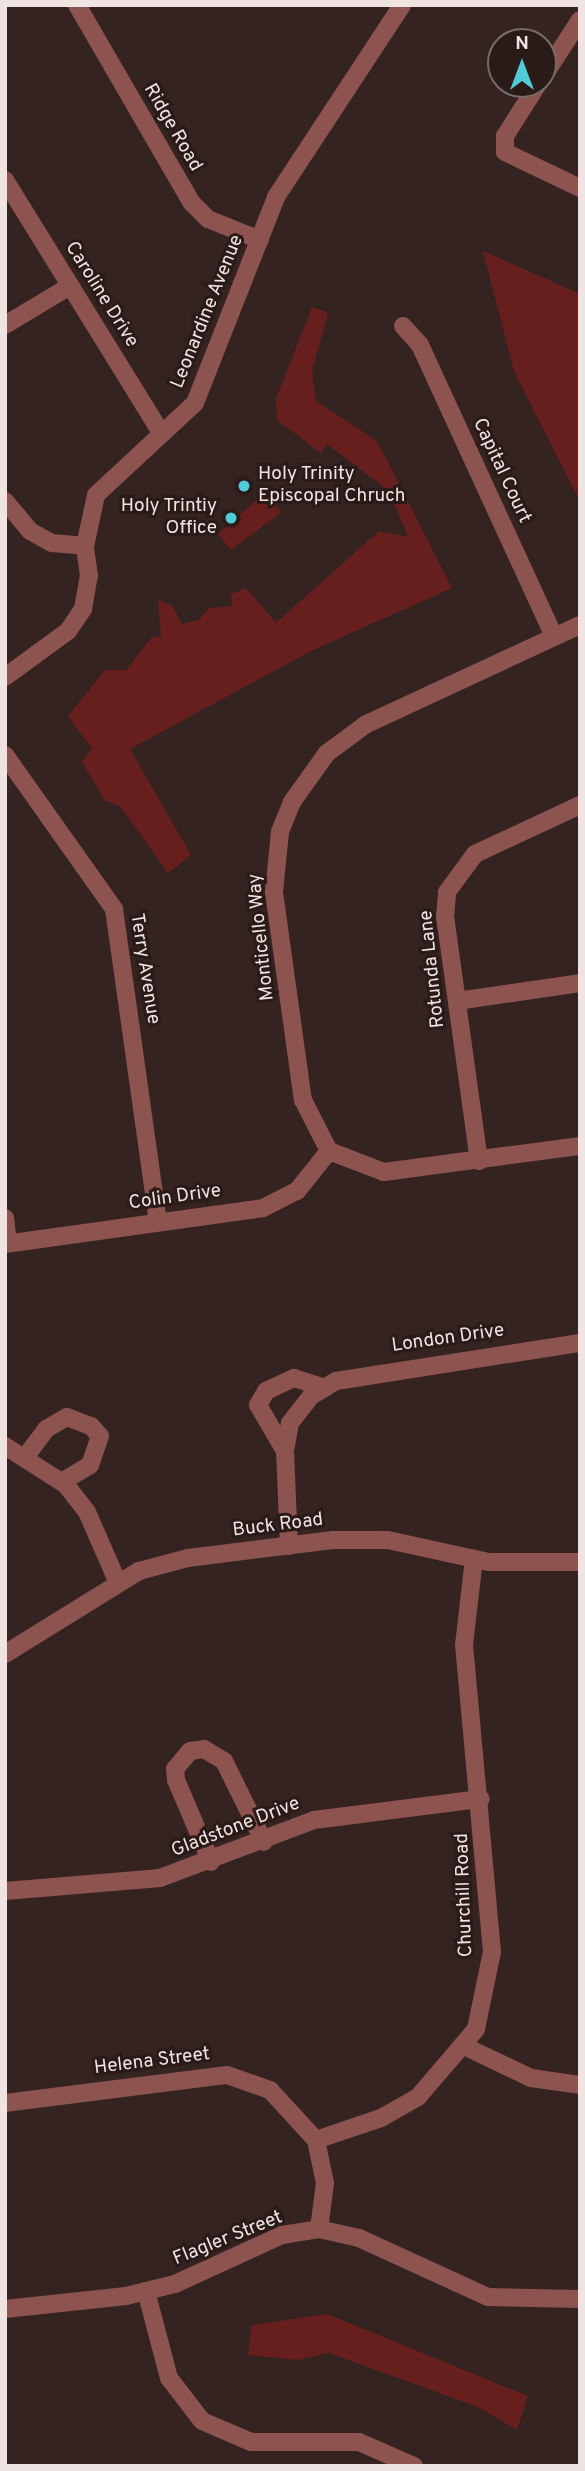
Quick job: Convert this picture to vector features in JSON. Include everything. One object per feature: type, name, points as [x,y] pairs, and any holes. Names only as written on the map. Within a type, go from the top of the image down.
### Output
[{"type":"street","name":"Ridge Road","points":[[77,5],[192,203],[208,219],[260,240]]},
{"type":"street","name":"Leonardine Avenue","points":[[5,677],[68,631],[83,609],[89,576],[85,546],[96,495],[200,394],[260,240],[294,167],[402,5]]},
{"type":"street","points":[[557,55],[580,20]]},
{"type":"street","points":[[529,98],[505,136],[505,152],[580,188]]},
{"type":"street","name":"Caroline Drive","points":[[5,180],[161,433]]},
{"type":"street","points":[[5,325],[70,286]]},
{"type":"street","name":"Capital Court","points":[[403,326],[420,345],[554,637]]},
{"type":"street","points":[[5,501],[30,531],[52,543],[85,546]]},
{"type":"street","name":"Monticello Way","points":[[329,1151],[303,1100],[274,892],[280,832],[292,802],[327,753],[365,725],[580,625]]},
{"type":"street","name":"Terry Avenue","points":[[5,755],[114,909],[158,1222]]},
{"type":"street","name":"Rotunda Lane","points":[[479,1161],[445,917],[457,873],[475,854],[580,805]]},
{"type":"street","points":[[457,1001],[580,983]]},
{"type":"street","points":[[329,1151],[384,1172],[580,1146]]},
{"type":"street","name":"Colin Drive","points":[[7,1243],[279,1202],[329,1151]]},
{"type":"street","points":[[5,1218],[7,1243]]},
{"type":"street","name":"London Drive","points":[[289,1546],[285,1451],[290,1423],[324,1388],[367,1371],[580,1343]]},
{"type":"street","points":[[285,1451],[260,1419],[258,1405],[266,1391],[294,1378],[324,1388]]},
{"type":"street","points":[[26,1457],[46,1429],[66,1417],[92,1426],[100,1436],[90,1465],[62,1482]]},
{"type":"street","points":[[5,1446],[62,1482],[87,1512],[118,1583]]},
{"type":"street","name":"Buck Road","points":[[5,1654],[118,1583],[188,1559],[289,1546],[388,1540],[474,1559],[580,1562]]},
{"type":"street","name":"Churchill Road","points":[[316,2140],[381,2118],[418,2097],[476,2029],[492,1952],[481,1799],[464,1645],[474,1559]]},
{"type":"street","points":[[211,1862],[176,1780],[174,1769],[190,1751],[204,1749],[224,1761],[264,1842]]},
{"type":"street","name":"Gladstone Drive","points":[[5,1891],[160,1878],[211,1862],[326,1818],[481,1799]]},
{"type":"street","points":[[464,2046],[531,2078],[580,2085]]},
{"type":"street","name":"Helena Street","points":[[5,2103],[227,2075],[270,2090],[316,2140]]},
{"type":"street","points":[[316,2140],[325,2183],[319,2229]]},
{"type":"street","name":"Flagler Street","points":[[5,2309],[146,2291],[282,2235],[319,2229],[359,2238],[488,2297],[580,2299]]},
{"type":"street","points":[[146,2291],[169,2378],[202,2421],[251,2442],[359,2442],[414,2466]]},
{"type":"shaded area","points":[[483,251],[580,294],[580,502],[514,371]]},
{"type":"shaded area","points":[[312,307],[328,313],[312,371],[316,401],[377,441],[452,588],[313,650],[130,749],[191,855],[168,873],[121,807],[105,800],[82,762],[92,749],[68,716],[105,670],[126,670],[152,637],[161,637],[158,600],[172,605],[182,624],[199,620],[209,608],[232,606],[231,594],[246,588],[276,623],[379,531],[408,537],[389,491],[327,444],[321,453],[277,420],[276,399]]},
{"type":"shaded area","points":[[265,493],[282,512],[231,550],[218,534]]},
{"type":"shaded area","points":[[327,2314],[528,2396],[517,2430],[478,2407],[329,2353],[298,2360],[248,2355],[252,2325]]},
{"type":"place","name":"Holy Trinity Episcopal Chruch","points":[[244,486]]},
{"type":"place","name":"Holy Trintiy Office","points":[[231,518]]}]
